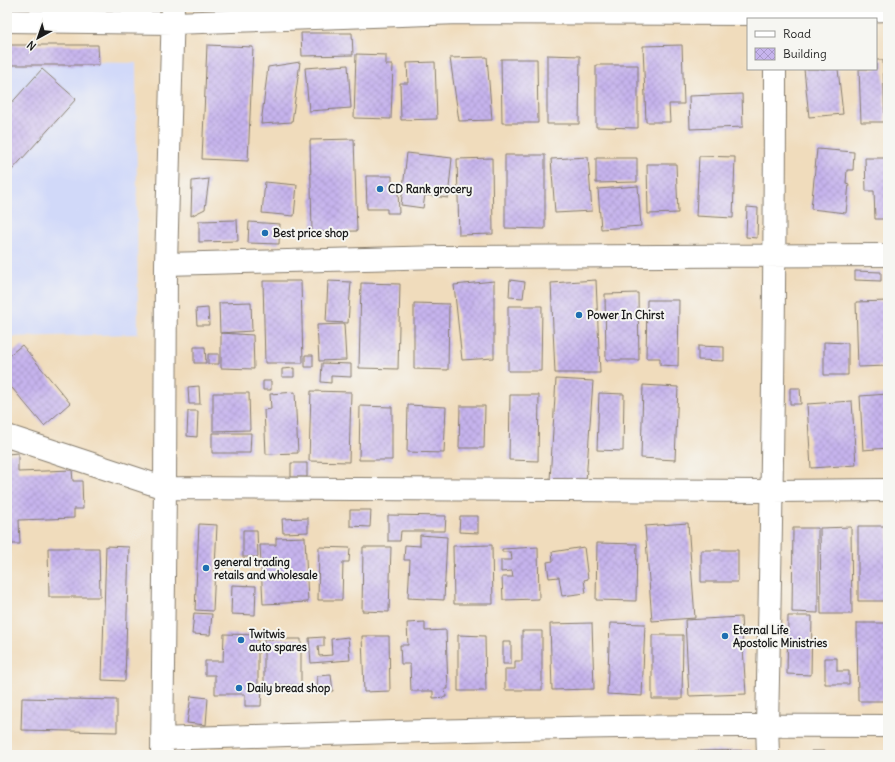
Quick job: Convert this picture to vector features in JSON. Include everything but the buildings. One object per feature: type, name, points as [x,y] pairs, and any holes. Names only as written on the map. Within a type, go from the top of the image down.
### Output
[{"type":"street","points":[[7,21],[173,15],[539,12],[775,13],[888,10]]},
{"type":"street","points":[[173,15],[166,264],[162,747],[450,730],[768,725],[888,726]]},
{"type":"street","points":[[768,755],[773,491],[775,70]]},
{"type":"street","points":[[166,264],[442,257],[888,255]]},
{"type":"street","points":[[7,436],[165,488],[773,491],[888,490]]},
{"type":"shaded area","points":[[7,61],[136,63],[138,334],[7,337]]},
{"type":"place","name":"CD Rank grocery","points":[[380,189]]},
{"type":"place","name":"Best price shop","points":[[265,233]]},
{"type":"place","name":"Power In Chirst","points":[[579,315]]},
{"type":"place","name":"general trading retails and wholesale","points":[[206,568]]},
{"type":"place","name":"Eternal Life Apostolic Ministries","points":[[725,636]]},
{"type":"place","name":"Twitwis auto spares","points":[[241,640]]},
{"type":"place","name":"Daily bread shop","points":[[239,688]]}]
